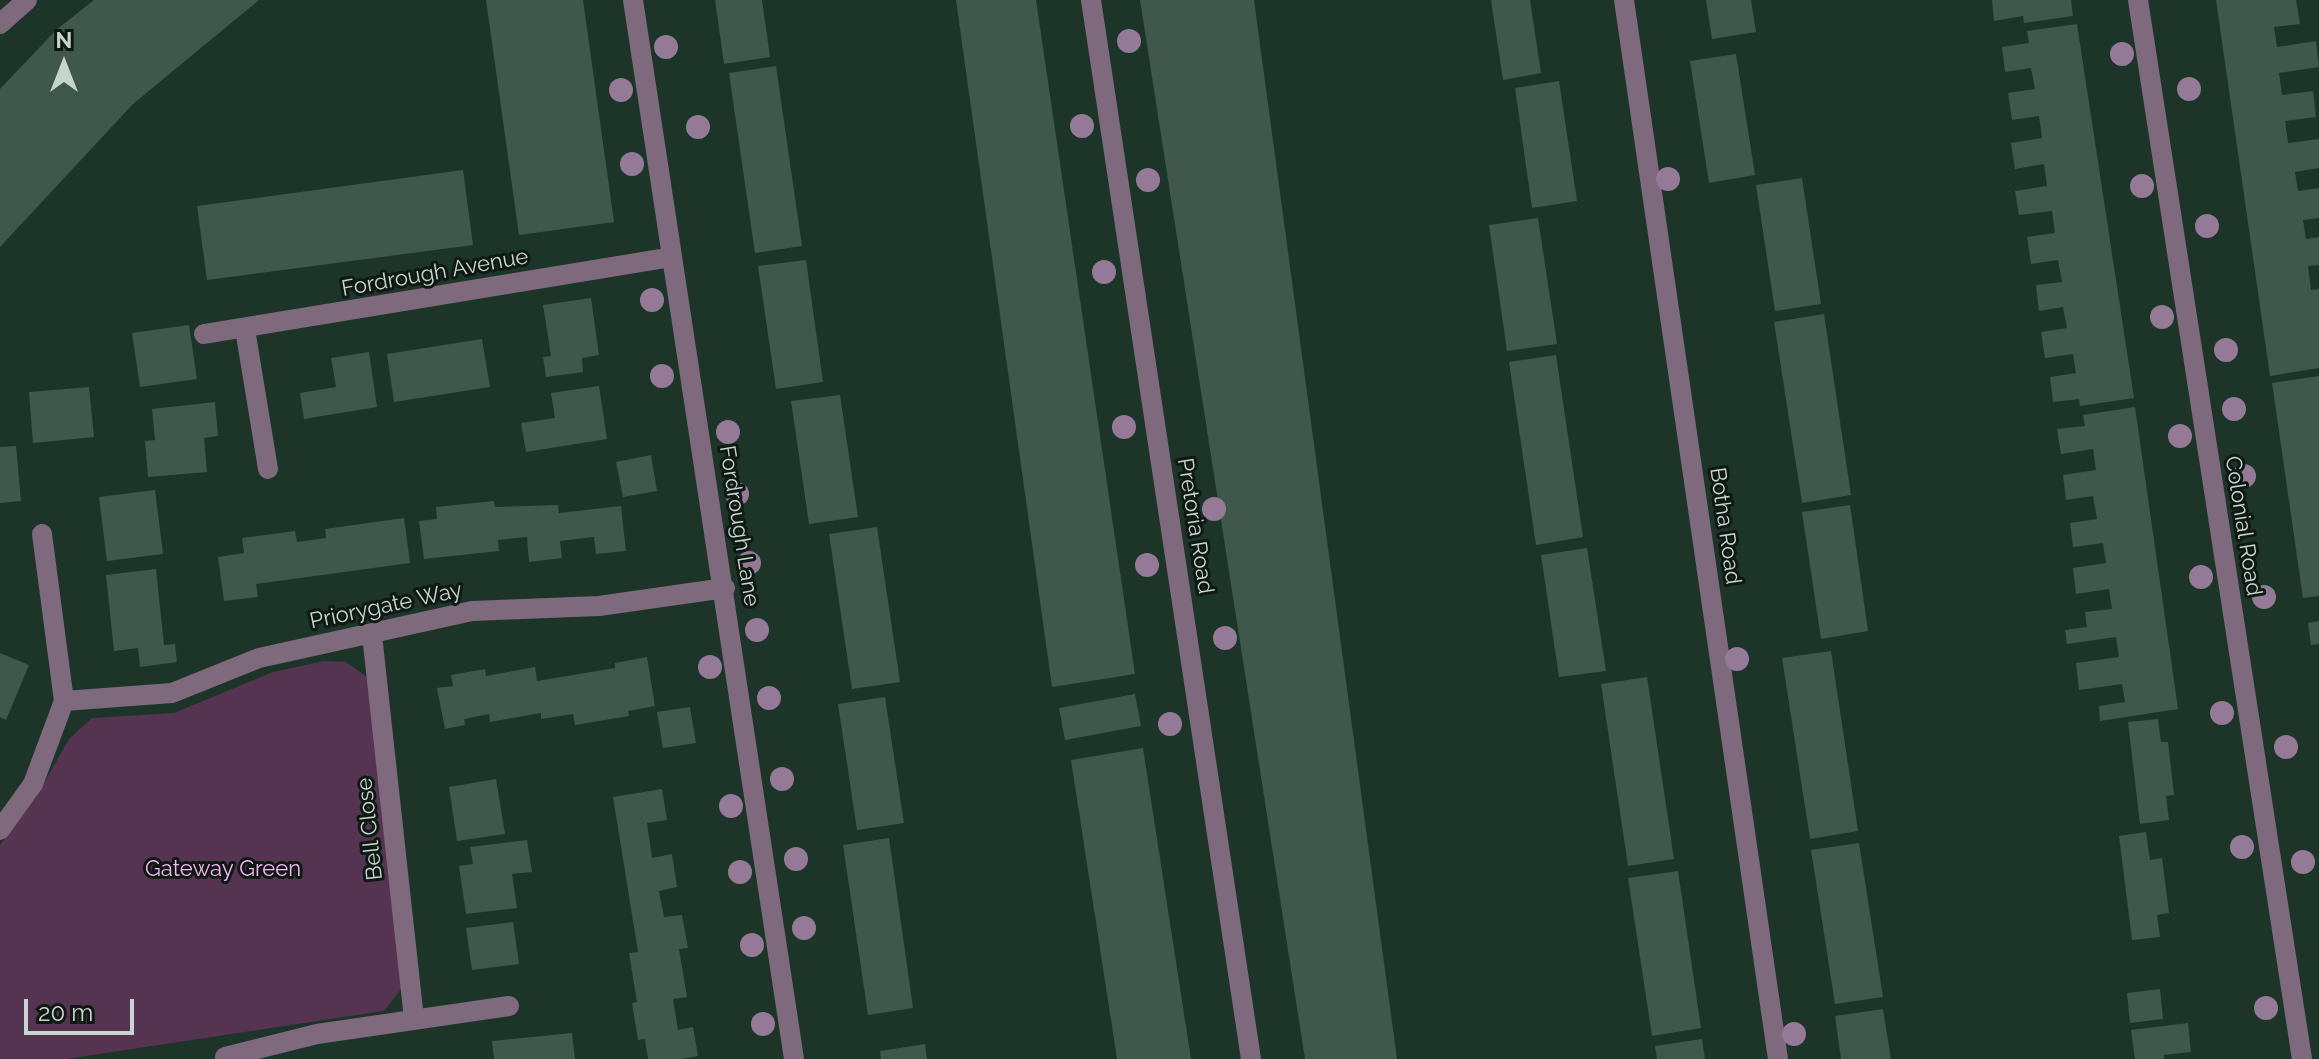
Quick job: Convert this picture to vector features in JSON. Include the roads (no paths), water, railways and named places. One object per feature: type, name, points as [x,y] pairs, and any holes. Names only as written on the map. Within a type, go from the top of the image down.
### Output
[{"type":"street","points":[[0,24],[27,0]]},
{"type":"street","name":"Fordrough Lane","points":[[633,0],[725,588],[794,1059]]},
{"type":"street","name":"Pretoria Road","points":[[1091,0],[1251,1059]]},
{"type":"street","name":"Botha Road","points":[[1624,0],[1778,1059]]},
{"type":"street","name":"Colonial Road","points":[[2138,0],[2302,1059]]},
{"type":"street","name":"Fordrough Avenue","points":[[204,334],[672,257]]},
{"type":"street","points":[[245,329],[268,469]]},
{"type":"street","points":[[0,830],[33,784],[64,701],[42,534]]},
{"type":"street","name":"Priorygate Way","points":[[64,701],[172,693],[259,658],[472,611],[599,606],[725,588]]},
{"type":"street","name":"Bell Close","points":[[372,635],[414,1019]]},
{"type":"street","points":[[225,1057],[317,1034],[509,1006]]},
{"type":"park label","name":"Gateway Green","points":[[223,869]]}]
